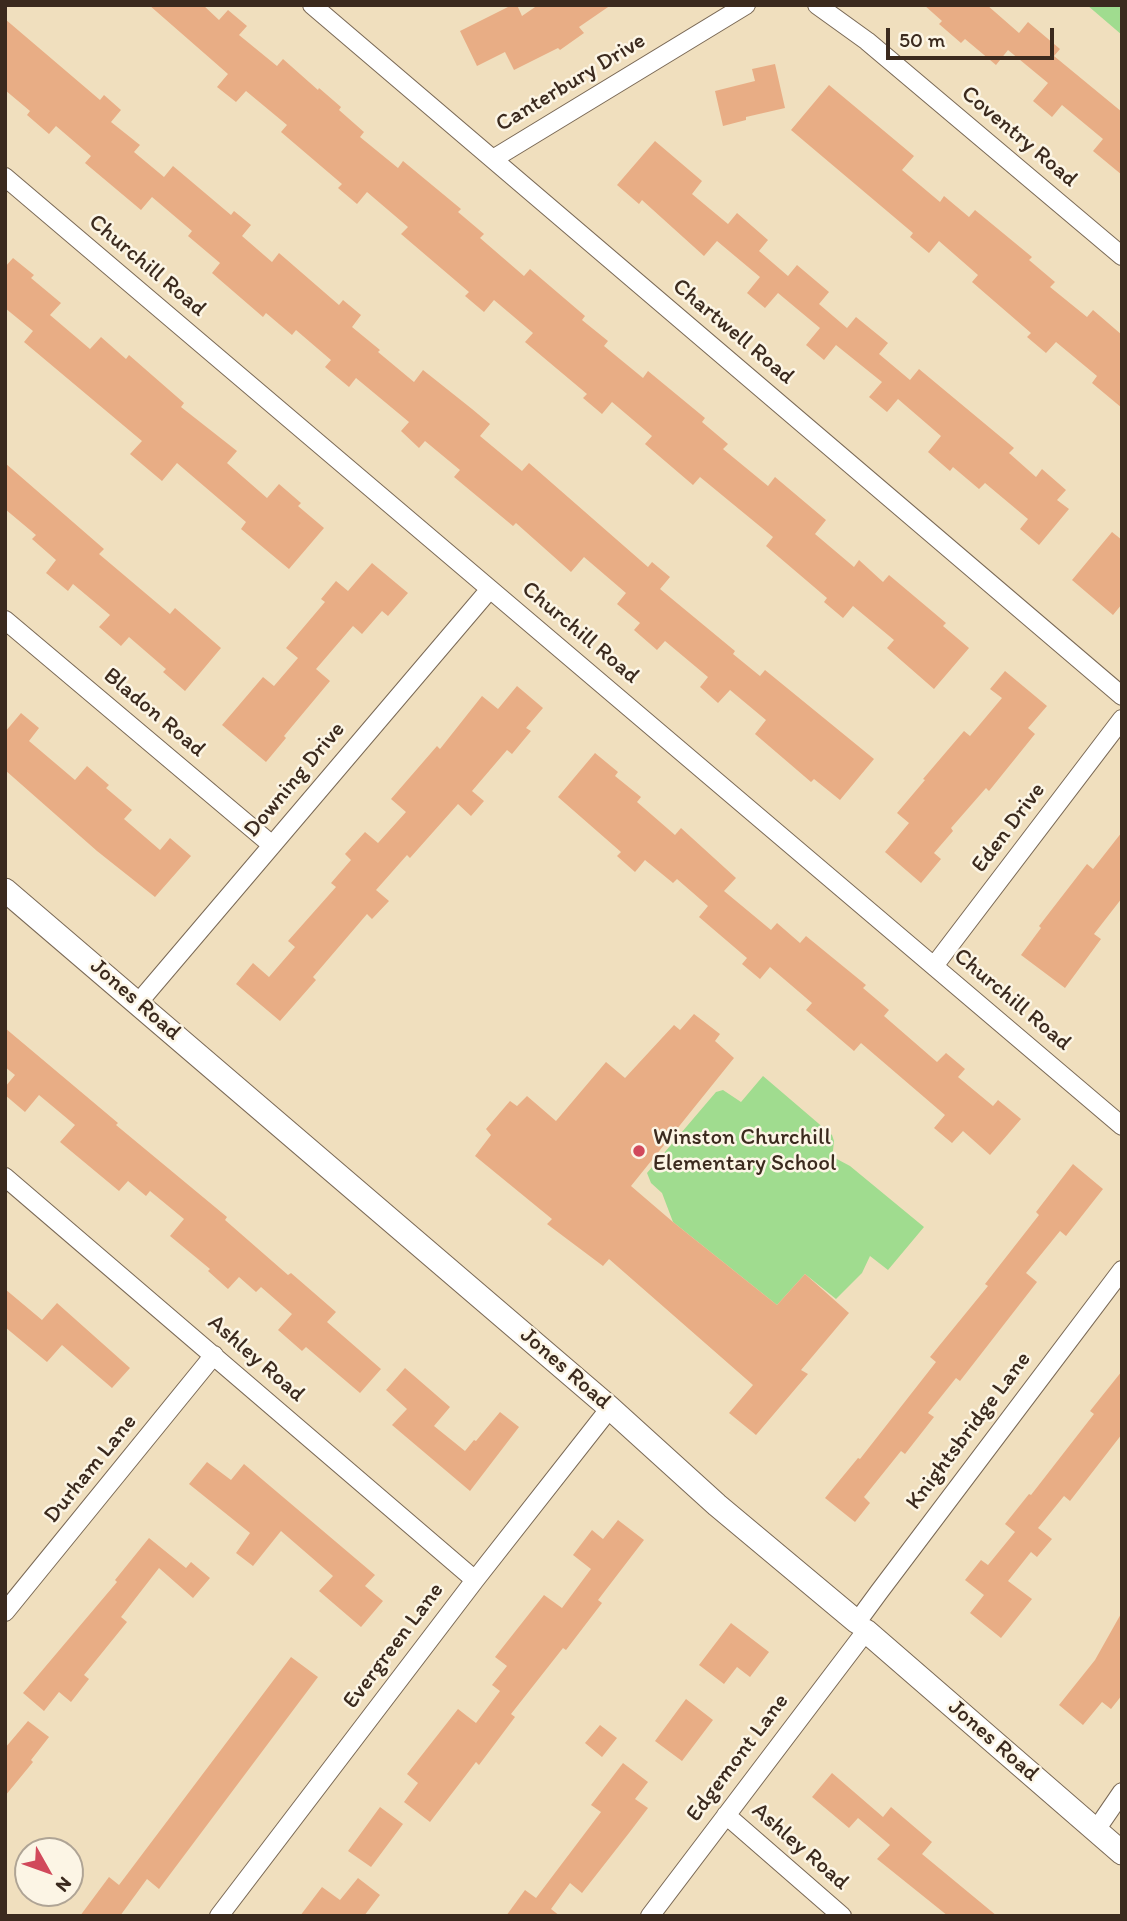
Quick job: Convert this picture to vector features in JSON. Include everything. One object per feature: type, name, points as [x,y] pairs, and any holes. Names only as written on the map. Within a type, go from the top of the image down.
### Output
[{"type":"street","name":"Chartwell Road","points":[[312,5],[1122,696]]},
{"type":"street","name":"Canterbury Drive","points":[[493,159],[746,5]]},
{"type":"street","name":"Coventry Road","points":[[817,5],[867,41],[1122,256]]},
{"type":"street","name":"Churchill Road","points":[[5,177],[1122,1126]]},
{"type":"street","name":"Downing Drive","points":[[138,1003],[491,589]]},
{"type":"street","name":"Bladon Road","points":[[5,620],[272,845]]},
{"type":"street","name":"Eden Drive","points":[[934,966],[1122,719]]},
{"type":"street","name":"Jones Road","points":[[5,890],[610,1408],[717,1505],[1122,1853]]},
{"type":"street","name":"Ashley Road","points":[[5,1177],[475,1580]]},
{"type":"street","name":"Knightsbridge Lane","points":[[861,1626],[1122,1270]]},
{"type":"street","name":"Durham Lane","points":[[5,1612],[214,1355]]},
{"type":"street","name":"Evergreen Lane","points":[[219,1916],[610,1408]]},
{"type":"street","name":"Edgemont Lane","points":[[650,1916],[861,1626]]},
{"type":"street","points":[[1096,1830],[1122,1792]]},
{"type":"street","name":"Ashley Road","points":[[726,1815],[842,1916]]},
{"type":"green space","points":[[1087,5],[1122,5],[1122,35]]},
{"type":"green space","points":[[763,1076],[832,1135],[832,1160],[835,1158],[850,1166],[924,1227],[888,1270],[870,1256],[862,1273],[836,1299],[805,1274],[777,1305],[673,1222],[662,1193],[651,1183],[647,1173],[716,1092],[723,1090],[741,1102]]},
{"type":"building","points":[[149,5],[203,5],[219,20],[228,10],[247,26],[239,35],[277,66],[283,59],[341,107],[339,110],[364,132],[360,137],[398,168],[403,161],[461,209],[458,212],[484,234],[480,238],[524,276],[530,269],[585,316],[582,320],[608,341],[604,346],[643,378],[648,371],[705,418],[702,422],[728,444],[723,449],[768,486],[775,477],[826,520],[815,534],[854,567],[859,560],[883,582],[889,575],[946,623],[943,626],[969,648],[934,689],[887,648],[894,640],[853,606],[843,618],[824,602],[827,598],[766,546],[773,537],[700,477],[693,485],[645,444],[652,436],[612,402],[602,414],[583,398],[587,394],[525,342],[533,333],[494,300],[484,312],[465,296],[469,292],[401,234],[408,227],[367,192],[357,204],[338,188],[342,184],[281,132],[287,125],[246,91],[236,102],[217,87],[228,74]]},
{"type":"building","points":[[517,5],[522,16],[538,5],[611,5],[579,27],[584,33],[560,50],[558,48],[514,70],[505,52],[477,66],[460,31]]},
{"type":"building","points":[[924,5],[987,5],[1019,33],[1028,22],[1060,49],[1054,56],[1122,112],[1122,175],[1093,151],[1103,139],[1062,105],[1052,117],[1033,101],[1048,83],[1008,50],[996,65],[965,39],[961,43],[939,24],[942,21]]},
{"type":"building","points":[[5,19],[100,100],[104,95],[121,110],[111,122],[140,145],[134,152],[164,177],[173,166],[231,215],[234,211],[251,225],[242,236],[272,262],[279,253],[339,305],[343,300],[361,315],[352,327],[380,350],[378,352],[414,382],[423,370],[472,409],[490,424],[480,436],[522,471],[529,463],[648,567],[652,562],[670,577],[660,589],[735,651],[733,654],[760,676],[765,670],[874,759],[840,800],[814,779],[811,782],[755,734],[766,720],[730,690],[718,703],[700,687],[708,677],[665,641],[657,650],[634,630],[640,623],[617,604],[626,593],[584,557],[571,572],[516,523],[513,526],[454,477],[460,470],[425,441],[419,448],[401,431],[409,422],[356,378],[349,387],[325,367],[331,360],[296,330],[292,335],[266,313],[263,317],[212,273],[220,263],[188,236],[192,231],[152,197],[141,210],[85,163],[91,156],[56,126],[49,134],[27,115],[30,111],[5,90]]},
{"type":"building","points":[[775,64],[785,108],[746,117],[746,120],[723,126],[715,91],[755,81],[752,69]]},
{"type":"building","points":[[829,85],[914,156],[902,170],[940,202],[944,196],[969,217],[975,210],[1032,257],[1029,260],[1055,282],[1050,287],[1087,317],[1093,310],[1122,335],[1122,408],[1092,383],[1097,376],[1056,342],[1046,353],[1027,337],[1031,333],[972,282],[978,275],[939,241],[929,253],[910,237],[913,233],[791,130]]},
{"type":"building","points":[[655,141],[702,181],[692,194],[728,224],[737,213],[768,240],[759,251],[788,276],[797,265],[829,292],[819,304],[847,328],[856,317],[888,343],[879,354],[910,380],[919,369],[1014,448],[1009,453],[1036,477],[1042,469],[1066,490],[1057,500],[1069,509],[1039,545],[1020,529],[1028,519],[985,483],[979,489],[953,467],[950,471],[928,452],[941,436],[898,399],[887,412],[869,397],[882,382],[836,345],[824,360],[806,345],[820,328],[778,293],[765,308],[747,293],[760,277],[717,241],[704,256],[642,200],[639,204],[617,185]]},
{"type":"building","points":[[13,258],[34,275],[31,278],[61,303],[50,315],[90,349],[101,337],[126,359],[129,355],[184,403],[181,407],[237,451],[227,463],[267,498],[279,484],[301,503],[298,506],[324,528],[289,569],[241,529],[246,522],[177,463],[162,481],[130,454],[142,441],[24,342],[33,331],[5,308],[5,267]]},
{"type":"building","points":[[5,463],[104,549],[99,554],[170,614],[175,608],[221,648],[185,691],[163,672],[166,669],[129,637],[121,646],[99,627],[110,615],[73,584],[68,591],[46,573],[56,560],[32,539],[36,535],[5,509]]},
{"type":"building","points":[[1112,532],[1122,540],[1122,604],[1113,615],[1072,580]]},
{"type":"building","points":[[372,563],[408,593],[388,616],[382,611],[362,634],[353,626],[316,669],[330,681],[266,762],[222,725],[263,677],[274,686],[298,658],[286,648],[325,602],[321,599],[336,581],[348,591]]},
{"type":"building","points":[[1005,671],[1047,706],[1028,728],[1035,734],[989,791],[986,788],[951,828],[953,831],[934,853],[941,859],[921,883],[885,852],[909,823],[897,813],[964,731],[970,736],[1002,698],[990,689]]},
{"type":"building","points":[[517,686],[543,708],[526,728],[531,731],[512,754],[507,750],[472,791],[484,801],[471,816],[458,804],[410,858],[407,855],[376,890],[389,901],[372,919],[367,914],[313,977],[316,980],[280,1021],[236,984],[253,963],[269,977],[295,947],[288,941],[336,887],[331,883],[351,860],[345,854],[365,832],[378,843],[406,812],[391,799],[437,746],[440,749],[482,696],[498,709]]},
{"type":"building","points":[[21,713],[39,728],[29,741],[75,780],[87,766],[109,785],[106,788],[132,810],[124,819],[160,850],[170,838],[191,856],[155,897],[97,851],[5,770],[5,732]]},
{"type":"building","points":[[595,753],[618,772],[615,776],[641,797],[637,802],[675,835],[681,828],[736,878],[724,891],[771,930],[777,923],[800,943],[806,936],[866,985],[863,988],[889,1010],[884,1016],[937,1062],[946,1053],[965,1069],[958,1077],[993,1106],[998,1100],[1021,1119],[990,1155],[963,1131],[952,1143],[934,1128],[945,1115],[861,1043],[854,1051],[806,1010],[812,1003],[770,967],[760,979],[742,964],[747,958],[699,917],[708,906],[677,879],[673,883],[645,860],[635,872],[617,856],[621,852],[558,797]]},
{"type":"building","points":[[1122,832],[1122,898],[1094,934],[1101,939],[1065,988],[1021,955],[1041,928],[1039,926],[1087,864],[1093,869]]},
{"type":"building","points":[[694,1014],[720,1034],[715,1041],[734,1058],[631,1186],[777,1305],[805,1274],[849,1313],[801,1370],[808,1374],[756,1435],[729,1413],[753,1385],[609,1259],[603,1266],[547,1224],[552,1219],[475,1156],[491,1135],[486,1129],[510,1101],[517,1106],[527,1096],[556,1121],[606,1062],[625,1078],[674,1025],[680,1030]]},
{"type":"building","points":[[5,1028],[227,1217],[225,1220],[288,1275],[291,1273],[336,1312],[327,1322],[381,1369],[360,1393],[306,1347],[302,1351],[278,1330],[292,1314],[261,1287],[256,1292],[239,1277],[228,1289],[208,1271],[210,1269],[170,1236],[184,1219],[150,1191],[146,1196],[128,1181],[119,1191],[60,1142],[75,1125],[39,1095],[25,1112],[5,1095],[5,1087],[15,1075],[5,1067]]},
{"type":"building","points":[[1073,1164],[1103,1189],[1066,1236],[1060,1231],[1026,1273],[1037,1282],[960,1381],[956,1378],[928,1413],[934,1417],[905,1454],[901,1451],[864,1497],[870,1503],[855,1522],[825,1498],[858,1458],[860,1459],[936,1362],[930,1357],[988,1286],[985,1284],[1039,1215],[1036,1212]]},
{"type":"building","points":[[5,1289],[42,1320],[57,1303],[130,1368],[112,1388],[62,1345],[47,1362],[5,1327]]},
{"type":"building","points":[[405,1368],[450,1407],[434,1426],[465,1451],[500,1412],[519,1427],[470,1491],[392,1425],[407,1409],[386,1390]]},
{"type":"building","points":[[1122,1371],[1122,1434],[1070,1501],[1064,1496],[1038,1528],[1052,1539],[1037,1557],[1031,1552],[1008,1581],[1032,1599],[1001,1638],[970,1613],[984,1595],[965,1580],[981,1560],[988,1565],[1015,1532],[1005,1524],[1094,1414],[1090,1411]]},
{"type":"building","points":[[207,1462],[231,1480],[244,1464],[375,1575],[365,1586],[383,1601],[361,1627],[319,1591],[333,1576],[281,1531],[253,1566],[236,1553],[250,1533],[189,1484]]},
{"type":"building","points":[[618,1520],[644,1540],[598,1600],[602,1603],[511,1714],[515,1717],[479,1765],[476,1762],[430,1822],[404,1802],[418,1783],[407,1774],[458,1709],[476,1723],[500,1691],[492,1685],[507,1666],[495,1657],[544,1595],[562,1608],[591,1569],[573,1555],[592,1530],[603,1539]]},
{"type":"building","points":[[149,1538],[186,1568],[191,1562],[210,1578],[193,1598],[159,1568],[121,1617],[127,1622],[84,1675],[89,1679],[71,1702],[59,1692],[44,1711],[23,1693],[117,1582],[115,1580]]},
{"type":"building","points":[[1122,1612],[1122,1695],[1111,1709],[1102,1702],[1083,1725],[1059,1705],[1095,1660]]},
{"type":"building","points":[[731,1623],[769,1652],[750,1677],[737,1667],[724,1684],[699,1665]]},
{"type":"building","points":[[291,1657],[318,1677],[159,1889],[147,1879],[120,1916],[80,1916],[109,1877],[119,1885]]},
{"type":"building","points":[[686,1699],[713,1720],[682,1761],[655,1741]]},
{"type":"building","points":[[28,1721],[49,1737],[31,1760],[33,1762],[5,1796],[5,1748]]},
{"type":"building","points":[[600,1725],[617,1738],[602,1757],[585,1743]]},
{"type":"building","points":[[623,1763],[648,1782],[635,1799],[648,1808],[629,1833],[582,1893],[570,1883],[551,1909],[560,1916],[506,1916],[525,1890],[536,1898],[601,1812],[591,1805]]},
{"type":"building","points":[[832,1773],[883,1817],[891,1807],[932,1842],[922,1854],[997,1916],[948,1916],[877,1859],[890,1845],[858,1818],[849,1828],[812,1797]]},
{"type":"building","points":[[380,1807],[403,1824],[371,1867],[348,1851]]},
{"type":"building","points":[[358,1878],[380,1895],[364,1916],[300,1916],[322,1887],[340,1900]]},
{"type":"place","name":"Winston Churchill Elementary School","points":[[639,1151]]}]
